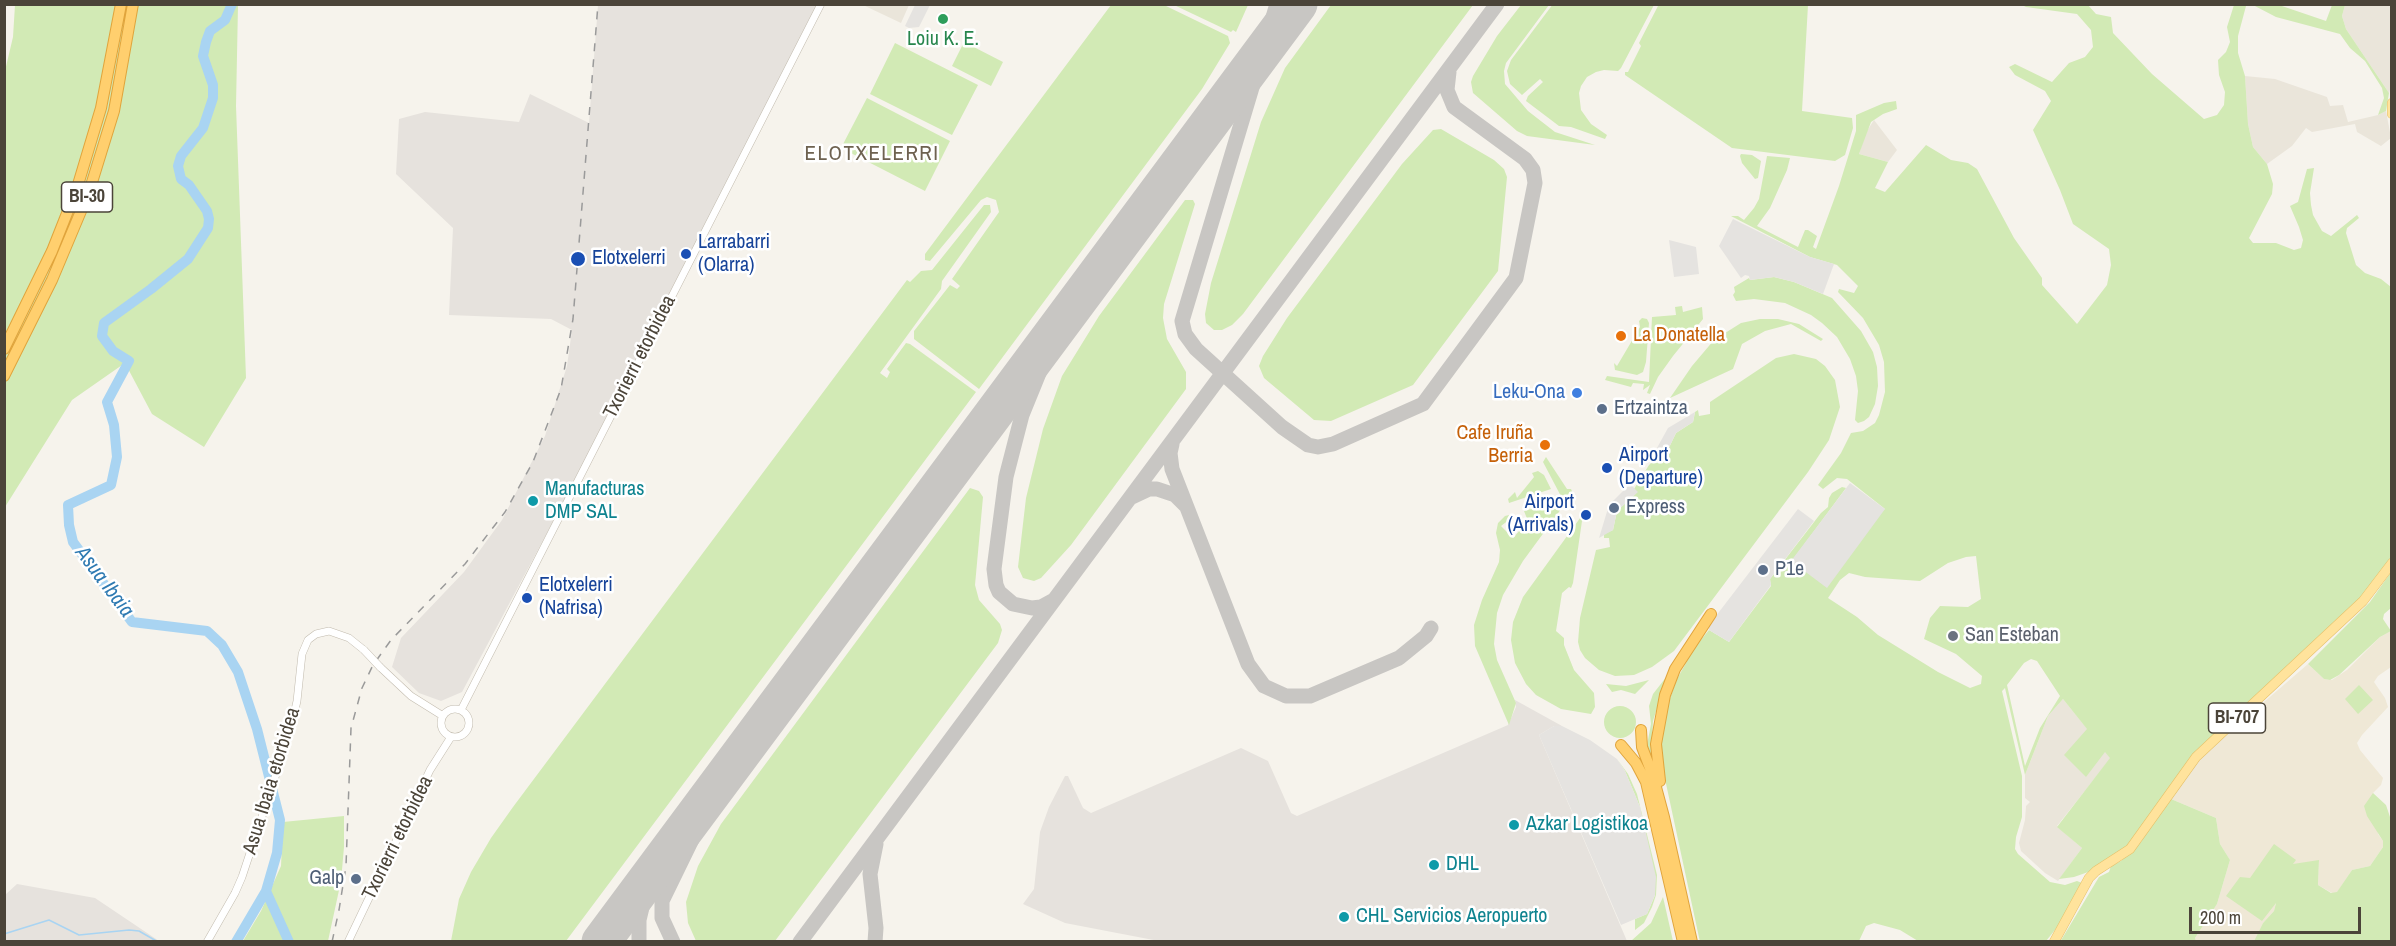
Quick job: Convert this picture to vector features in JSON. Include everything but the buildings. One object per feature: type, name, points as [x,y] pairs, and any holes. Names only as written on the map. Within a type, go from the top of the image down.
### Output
[{"type":"highway","name":"BI-30","points":[[4,349],[52,251],[77,188],[101,108],[121,4]]},
{"type":"highway","name":"BI-30","points":[[4,376],[56,271],[89,192],[114,111],[133,4]]},
{"type":"highway","points":[[1664,817],[1656,744],[1661,709],[1675,669],[1711,614]]},
{"type":"highway","points":[[1641,729],[1644,755],[1653,776],[1664,817],[1692,942]]},
{"type":"highway","points":[[1621,744],[1636,763],[1646,782],[1683,942]]},
{"type":"main road","points":[[2391,103],[2391,114]]},
{"type":"main road","name":"BI-707","points":[[2054,942],[2089,878],[2130,849],[2196,757],[2363,601],[2391,563]]},
{"type":"street","name":"Txorierri etorbidea","points":[[348,942],[430,770],[451,737],[464,734],[469,726],[467,717],[461,710],[821,4]]},
{"type":"street","name":"Asua Ibaia etorbidea","points":[[207,942],[235,893],[251,851],[294,718],[302,654],[308,640],[316,634],[329,631],[339,633],[364,650],[411,696],[443,716]]},
{"type":"street","points":[[451,737],[442,728],[443,716],[453,709],[461,710]]},
{"type":"shaded area","points":[[598,5],[818,5],[641,357],[462,692],[441,701],[419,693],[392,667],[401,638],[464,572],[502,520],[545,436],[567,366],[572,330],[551,319],[449,315],[453,228],[396,174],[399,119],[425,112],[519,122],[530,94],[589,123]]},
{"type":"shaded area","points":[[863,5],[909,5],[901,23]]},
{"type":"shaded area","points":[[915,5],[930,5],[919,27],[909,28],[905,26]]},
{"type":"shaded area","points":[[2345,5],[2391,5],[2392,83],[2389,93],[2346,29],[2342,16]]},
{"type":"shaded area","points":[[2245,76],[2275,79],[2327,97],[2330,106],[2343,105],[2348,122],[2386,111],[2391,138],[2381,146],[2357,132],[2355,124],[2312,132],[2306,128],[2292,146],[2267,164],[2253,147],[2248,124]]},
{"type":"shaded area","points":[[1874,120],[1897,150],[1888,162],[1859,154],[1865,134]]},
{"type":"shaded area","points":[[1733,219],[1810,257],[1834,264],[1823,294],[1794,282],[1774,277],[1750,280],[1749,276],[1745,275],[1741,278],[1719,246]]},
{"type":"shaded area","points":[[1669,240],[1696,247],[1699,274],[1674,277]]},
{"type":"shaded area","name":"Express","points":[[1695,412],[1693,422],[1676,433],[1664,458],[1660,454],[1652,457],[1668,428]]},
{"type":"shaded area","name":"Express","points":[[1632,482],[1632,486],[1638,492],[1617,511],[1613,530],[1599,538],[1609,505]]},
{"type":"shaded area","points":[[1850,483],[1885,509],[1827,588],[1791,561]]},
{"type":"shaded area","name":"P1e","points":[[1798,509],[1814,521],[1770,579],[1771,585],[1729,642],[1709,630],[1709,625]]},
{"type":"shaded area","points":[[2391,631],[2391,667],[2378,676],[2374,682],[2388,707],[2357,743],[2383,778],[2381,785],[2373,793],[2378,834],[2383,841],[2383,847],[2370,866],[2352,870],[2337,893],[2332,893],[2318,885],[2319,861],[2312,862],[2279,890],[2274,911],[2263,923],[2254,941],[2196,941],[2195,938],[2217,904],[2230,860],[2220,844],[2216,818],[2171,799],[2197,760],[2308,664],[2324,679],[2332,680],[2347,670],[2380,637]]},
{"type":"shaded area","points":[[2063,699],[2111,758],[2057,826],[2082,848],[2058,881],[2045,873],[2021,851],[2019,843],[2026,806],[2030,802],[2025,798],[2025,775],[2048,716]]},
{"type":"shaded area","points":[[1515,700],[1562,726],[1554,726],[1539,735],[1627,941],[1164,942],[1065,923],[1023,904],[1034,889],[1040,832],[1049,807],[1065,776],[1068,776],[1083,808],[1091,813],[1241,748],[1268,761],[1291,813],[1297,816],[1508,725],[1516,707]]},
{"type":"shaded area","points":[[1554,726],[1562,726],[1590,740],[1617,759],[1625,771],[1640,807],[1656,877],[1655,895],[1647,914],[1621,925],[1539,735]]},
{"type":"shaded area","points":[[17,884],[95,898],[159,941],[5,941],[5,895]]},
{"type":"green space","points":[[1553,4],[1654,5],[1621,68],[1618,71],[1596,72],[1587,77],[1581,86],[1579,93],[1581,110],[1591,124],[1607,135],[1605,139],[1571,127],[1559,126],[1526,101],[1528,96],[1543,82],[1540,79],[1522,95],[1510,84],[1507,71],[1511,60]]},
{"type":"green space","points":[[1659,4],[1808,5],[1802,111],[1852,118],[1853,128],[1845,155],[1835,161],[1732,148],[1625,75],[1641,46],[1639,43]]},
{"type":"green space","points":[[15,5],[238,5],[236,106],[246,378],[204,447],[152,414],[125,363],[72,400],[5,507],[4,75],[13,37]]},
{"type":"green space","points":[[1111,5],[1164,5],[1228,36],[1230,43],[1202,89],[979,389],[914,339],[914,331],[950,285],[957,289],[960,286],[952,279],[999,212],[996,200],[987,197],[981,200],[930,261],[925,260],[925,254]]},
{"type":"green space","points":[[1174,5],[1248,5],[1236,32],[1233,30],[1231,32]]},
{"type":"green space","points":[[1331,5],[1473,5],[1243,314],[1232,325],[1222,330],[1214,330],[1206,323],[1205,314],[1211,283],[1261,122],[1285,68]]},
{"type":"green space","points":[[1521,5],[1549,5],[1506,63],[1505,84],[1528,111],[1555,132],[1595,145],[1527,136],[1517,131],[1473,93],[1471,82],[1473,76],[1497,36]]},
{"type":"green space","points":[[2022,5],[2088,5],[2096,14],[2111,17],[2113,33],[2152,74],[2204,119],[2217,115],[2224,105],[2225,92],[2219,75],[2218,60],[2226,52],[2230,42],[2227,27],[2234,5],[2250,5],[2246,6],[2238,36],[2238,53],[2245,76],[2248,124],[2253,147],[2267,164],[2273,184],[2272,194],[2249,238],[2253,243],[2276,243],[2294,250],[2301,248],[2303,240],[2290,206],[2298,202],[2307,169],[2314,168],[2310,193],[2311,205],[2313,215],[2322,231],[2331,236],[2357,215],[2359,218],[2347,228],[2346,233],[2356,265],[2365,273],[2381,279],[2391,287],[2391,559],[2359,601],[2224,726],[2126,849],[2091,871],[2074,877],[2059,879],[2082,848],[2057,827],[2110,758],[2105,752],[2086,777],[2064,755],[2087,729],[2063,699],[2048,716],[2025,775],[2005,688],[2002,691],[2022,776],[2022,817],[2015,849],[2050,882],[2065,885],[2077,881],[2082,883],[2059,925],[2046,941],[1918,941],[1900,930],[1874,923],[1866,926],[1859,941],[1700,942],[1662,765],[1662,736],[1669,701],[1677,679],[1695,647],[1709,630],[1729,642],[1771,586],[1770,579],[1828,507],[1832,493],[1842,487],[1846,488],[1792,561],[1885,509],[1847,479],[1837,478],[1823,489],[1818,485],[1841,453],[1851,433],[1863,431],[1875,423],[1885,392],[1884,362],[1879,345],[1863,318],[1838,292],[1839,289],[1854,293],[1858,286],[1837,265],[1810,257],[1731,216],[1738,216],[1744,220],[1754,208],[1759,199],[1767,156],[1790,158],[1770,208],[1757,226],[1798,247],[1805,230],[1808,230],[1817,236],[1813,247],[1816,249],[1856,131],[1856,115],[1884,103],[1896,101],[1897,109],[1871,122],[1859,154],[1888,162],[1875,188],[1885,192],[1926,145],[1951,160],[1968,163],[1977,169],[2014,238],[2042,278],[2042,285],[2077,324],[2107,285],[2111,265],[2109,249],[2073,224],[2033,130],[2051,101],[2045,91],[2015,75],[2009,67],[2015,64],[2052,82],[2069,63],[2085,57],[2093,47],[2091,30],[2077,14]],"holes":[[[1976,556],[1981,599],[1968,607],[1940,606],[1930,618],[1924,639],[1956,654],[1982,676],[1981,684],[1970,688],[1938,672],[1878,635],[1857,617],[1828,598],[1840,580],[1849,573],[1865,577],[1920,581],[1948,563]],[[2031,659],[2037,661],[2060,696],[2040,728],[2025,766],[2007,685],[2024,663]]]},
{"type":"green space","points":[[2253,5],[2279,5],[2326,21],[2332,5],[2345,5],[2342,16],[2346,29],[2389,93],[2386,111],[2378,115],[2384,98],[2382,88],[2365,61],[2350,48],[2340,34],[2276,17]]},
{"type":"green space","points":[[964,42],[1003,62],[991,86],[952,66]]},
{"type":"green space","points":[[895,43],[978,85],[952,135],[870,94]]},
{"type":"green space","points":[[867,98],[950,141],[925,191],[841,148]]},
{"type":"green space","points":[[1441,129],[1494,160],[1504,169],[1507,177],[1498,271],[1413,385],[1331,421],[1314,420],[1264,378],[1259,366],[1263,356],[1287,318],[1402,164],[1433,130]]},
{"type":"green space","points":[[1741,154],[1752,155],[1761,161],[1758,178],[1755,179],[1742,163]]},
{"type":"green space","points":[[1185,200],[1193,200],[1195,204],[1164,304],[1163,318],[1167,339],[1186,372],[1186,389],[1071,545],[1041,578],[1034,581],[1023,578],[1018,567],[1026,498],[1043,429],[1062,376],[1099,316]]},
{"type":"green space","points":[[984,205],[990,205],[991,212],[942,281],[941,289],[880,373],[887,378],[890,372],[887,369],[906,343],[976,392],[566,941],[451,941],[459,899],[471,872],[513,807],[907,280],[910,282],[921,271],[932,270]]},
{"type":"green space","points":[[1774,277],[1794,282],[1832,298],[1861,331],[1873,352],[1878,386],[1875,404],[1869,417],[1864,421],[1858,423],[1855,420],[1858,391],[1856,376],[1850,359],[1837,337],[1811,315],[1785,303],[1754,299],[1736,301],[1733,295],[1734,287],[1749,278],[1750,280]]},
{"type":"green space","points":[[1682,306],[1683,312],[1702,307],[1703,319],[1658,377],[1650,394],[1647,393],[1650,385],[1643,390],[1644,384],[1633,383],[1631,387],[1605,380],[1607,376],[1649,382],[1652,317],[1676,315],[1675,307]]},
{"type":"green space","points":[[1642,318],[1647,319],[1649,323],[1643,372],[1637,375],[1615,370],[1614,363],[1617,366],[1640,327],[1639,321]]},
{"type":"green space","points":[[1760,319],[1778,319],[1799,324],[1823,339],[1821,341],[1791,324],[1765,331],[1742,344],[1733,369],[1670,398],[1692,366],[1714,340],[1741,323]]},
{"type":"green space","points":[[1794,354],[1816,359],[1825,366],[1835,380],[1840,407],[1829,440],[1808,472],[1674,651],[1652,667],[1634,675],[1615,676],[1599,670],[1585,658],[1580,650],[1578,642],[1580,618],[1596,550],[1610,547],[1609,538],[1604,538],[1604,534],[1613,530],[1617,511],[1637,492],[1634,489],[1649,465],[1660,454],[1664,458],[1676,433],[1693,422],[1695,412],[1698,410],[1699,416],[1710,414],[1710,402],[1776,358]]},
{"type":"green space","points":[[1546,457],[1574,496],[1564,505],[1523,561],[1503,595],[1497,613],[1494,644],[1497,660],[1516,703],[1509,725],[1475,646],[1474,625],[1499,562],[1500,550],[1496,533],[1498,523],[1505,516],[1513,514],[1514,516],[1501,526],[1513,538],[1528,521],[1524,511],[1563,500],[1543,462]]},
{"type":"green space","points":[[1538,471],[1544,475],[1551,489],[1509,503],[1508,499],[1515,492],[1517,498],[1534,477],[1532,473]]},
{"type":"green space","points":[[970,488],[979,491],[983,497],[975,585],[979,600],[1000,624],[1002,630],[998,643],[775,941],[696,941],[688,923],[686,902],[698,866],[721,824]]},
{"type":"green space","points":[[1583,514],[1573,583],[1571,588],[1569,587],[1562,593],[1556,631],[1564,638],[1564,645],[1574,670],[1594,693],[1595,707],[1591,714],[1561,709],[1536,695],[1526,684],[1515,663],[1511,640],[1513,622],[1523,597]]},
{"type":"green space","points":[[2391,572],[2391,608],[2384,614],[2383,619],[2391,631],[2380,637],[2339,675],[2330,680],[2324,679],[2308,664],[2370,602]]},
{"type":"green space","points":[[1667,676],[1653,721],[1651,758],[1647,745],[1651,724],[1649,706],[1653,694]]},
{"type":"green space","points":[[1649,680],[1635,694],[1621,690],[1612,692],[1606,684],[1626,686]]},
{"type":"green space","points":[[2359,685],[2373,700],[2358,714],[2345,699]]},
{"type":"green space","points":[[1620,706],[1631,711],[1636,722],[1631,733],[1620,738],[1609,733],[1604,722],[1609,711]]},
{"type":"green space","points":[[1617,759],[1628,774],[1637,794],[1657,875],[1656,895],[1652,907],[1644,923],[1635,930],[1635,919],[1647,914],[1655,895],[1640,807],[1625,771]]},
{"type":"green space","points":[[2373,793],[2386,805],[2391,820],[2391,941],[2254,941],[2263,923],[2274,911],[2276,903],[2262,921],[2226,896],[2240,877],[2250,878],[2274,844],[2296,860],[2293,864],[2319,860],[2318,885],[2331,893],[2337,892],[2352,870],[2370,866],[2383,847],[2383,841],[2367,816],[2364,806]]},
{"type":"green space","points":[[2171,799],[2216,818],[2220,844],[2230,860],[2217,904],[2195,938],[2196,941],[2060,942],[2099,877],[2109,872],[2111,866],[2121,861],[2141,842],[2156,817]]},
{"type":"green space","points":[[344,816],[341,881],[328,941],[243,941],[261,911],[281,866],[283,822]]},
{"type":"green space","points":[[1663,897],[1673,941],[1631,941],[1651,923]]},
{"type":"waterway","name":"Asua Ibaia","points":[[232,4],[225,20],[210,31],[206,42],[203,56],[213,85],[213,98],[203,128],[181,156],[178,166],[181,179],[189,185],[207,211],[208,228],[188,259],[104,323],[102,336],[113,351],[129,361],[107,402],[114,425],[117,457],[111,485],[68,505],[73,542],[132,622],[207,631],[222,645],[238,672],[257,729],[280,820],[277,853],[266,891],[236,942]]},
{"type":"waterway","points":[[266,891],[289,942]]},
{"type":"waterway","points":[[4,934],[49,920],[79,935],[129,930],[139,931],[158,942]]},
{"type":"taxiway","points":[[1277,4],[1182,321],[1185,334],[1196,349],[1282,427],[1308,445],[1318,447],[1333,444],[1423,404],[1516,278],[1535,183],[1533,170],[1525,159],[1454,107],[1447,90],[1449,72]]},
{"type":"taxiway","points":[[1268,57],[1299,4]]},
{"type":"taxiway","points":[[800,942],[1497,4]]},
{"type":"taxiway","points":[[1052,601],[1041,607],[1032,608],[1013,604],[999,592],[994,569],[1006,477],[1022,415],[1044,361],[1076,302]]},
{"type":"taxiway","points":[[1172,444],[1170,453],[1172,469],[1248,664],[1264,686],[1286,696],[1310,696],[1399,658],[1426,636],[1431,628]]},
{"type":"taxiway","points":[[1132,497],[1149,489],[1157,489],[1175,495],[1185,505]]},
{"type":"taxiway","points":[[673,942],[662,918],[662,901],[719,784],[736,758]]},
{"type":"taxiway","points":[[875,942],[876,928],[870,874],[876,844]]},
{"type":"taxiway","points":[[639,942],[639,920],[645,895],[669,848]]},
{"type":"runway","points":[[601,942],[1298,4]]},
{"type":"railway","points":[[332,942],[346,866],[351,728],[362,688],[373,665],[391,640],[465,564],[505,512],[533,462],[561,389],[573,319],[598,4]]},
{"type":"place","name":"Loiu K. E.","points":[[943,19]]},
{"type":"place","name":"Larrabarri (Olarra)","points":[[686,254]]},
{"type":"place","name":"Elotxelerri","points":[[578,259]]},
{"type":"place","name":"La Donatella","points":[[1621,336]]},
{"type":"place","name":"Leku-Ona","points":[[1577,393]]},
{"type":"place","name":"Ertzaintza","points":[[1602,409]]},
{"type":"place","name":"Cafe Iruña Berria","points":[[1545,445]]},
{"type":"place","name":"Airport (Departure)","points":[[1607,468]]},
{"type":"place","name":"Manufacturas DMP SAL","points":[[533,501]]},
{"type":"place","name":"Express","points":[[1614,508]]},
{"type":"place","name":"Airport (Arrivals)","points":[[1586,515]]},
{"type":"place","name":"P1e","points":[[1763,570]]},
{"type":"place","name":"Elotxelerri (Nafrisa)","points":[[527,598]]},
{"type":"place","name":"San Esteban","points":[[1953,636]]},
{"type":"place","name":"Azkar Logistikoa","points":[[1514,825]]},
{"type":"place","name":"DHL","points":[[1434,865]]},
{"type":"place","name":"Galp","points":[[356,879]]},
{"type":"place","name":"CHL Servicios Aeropuerto","points":[[1344,917]]},
{"type":"district","name":"ELOTXELERRI","points":[[872,154]]}]
